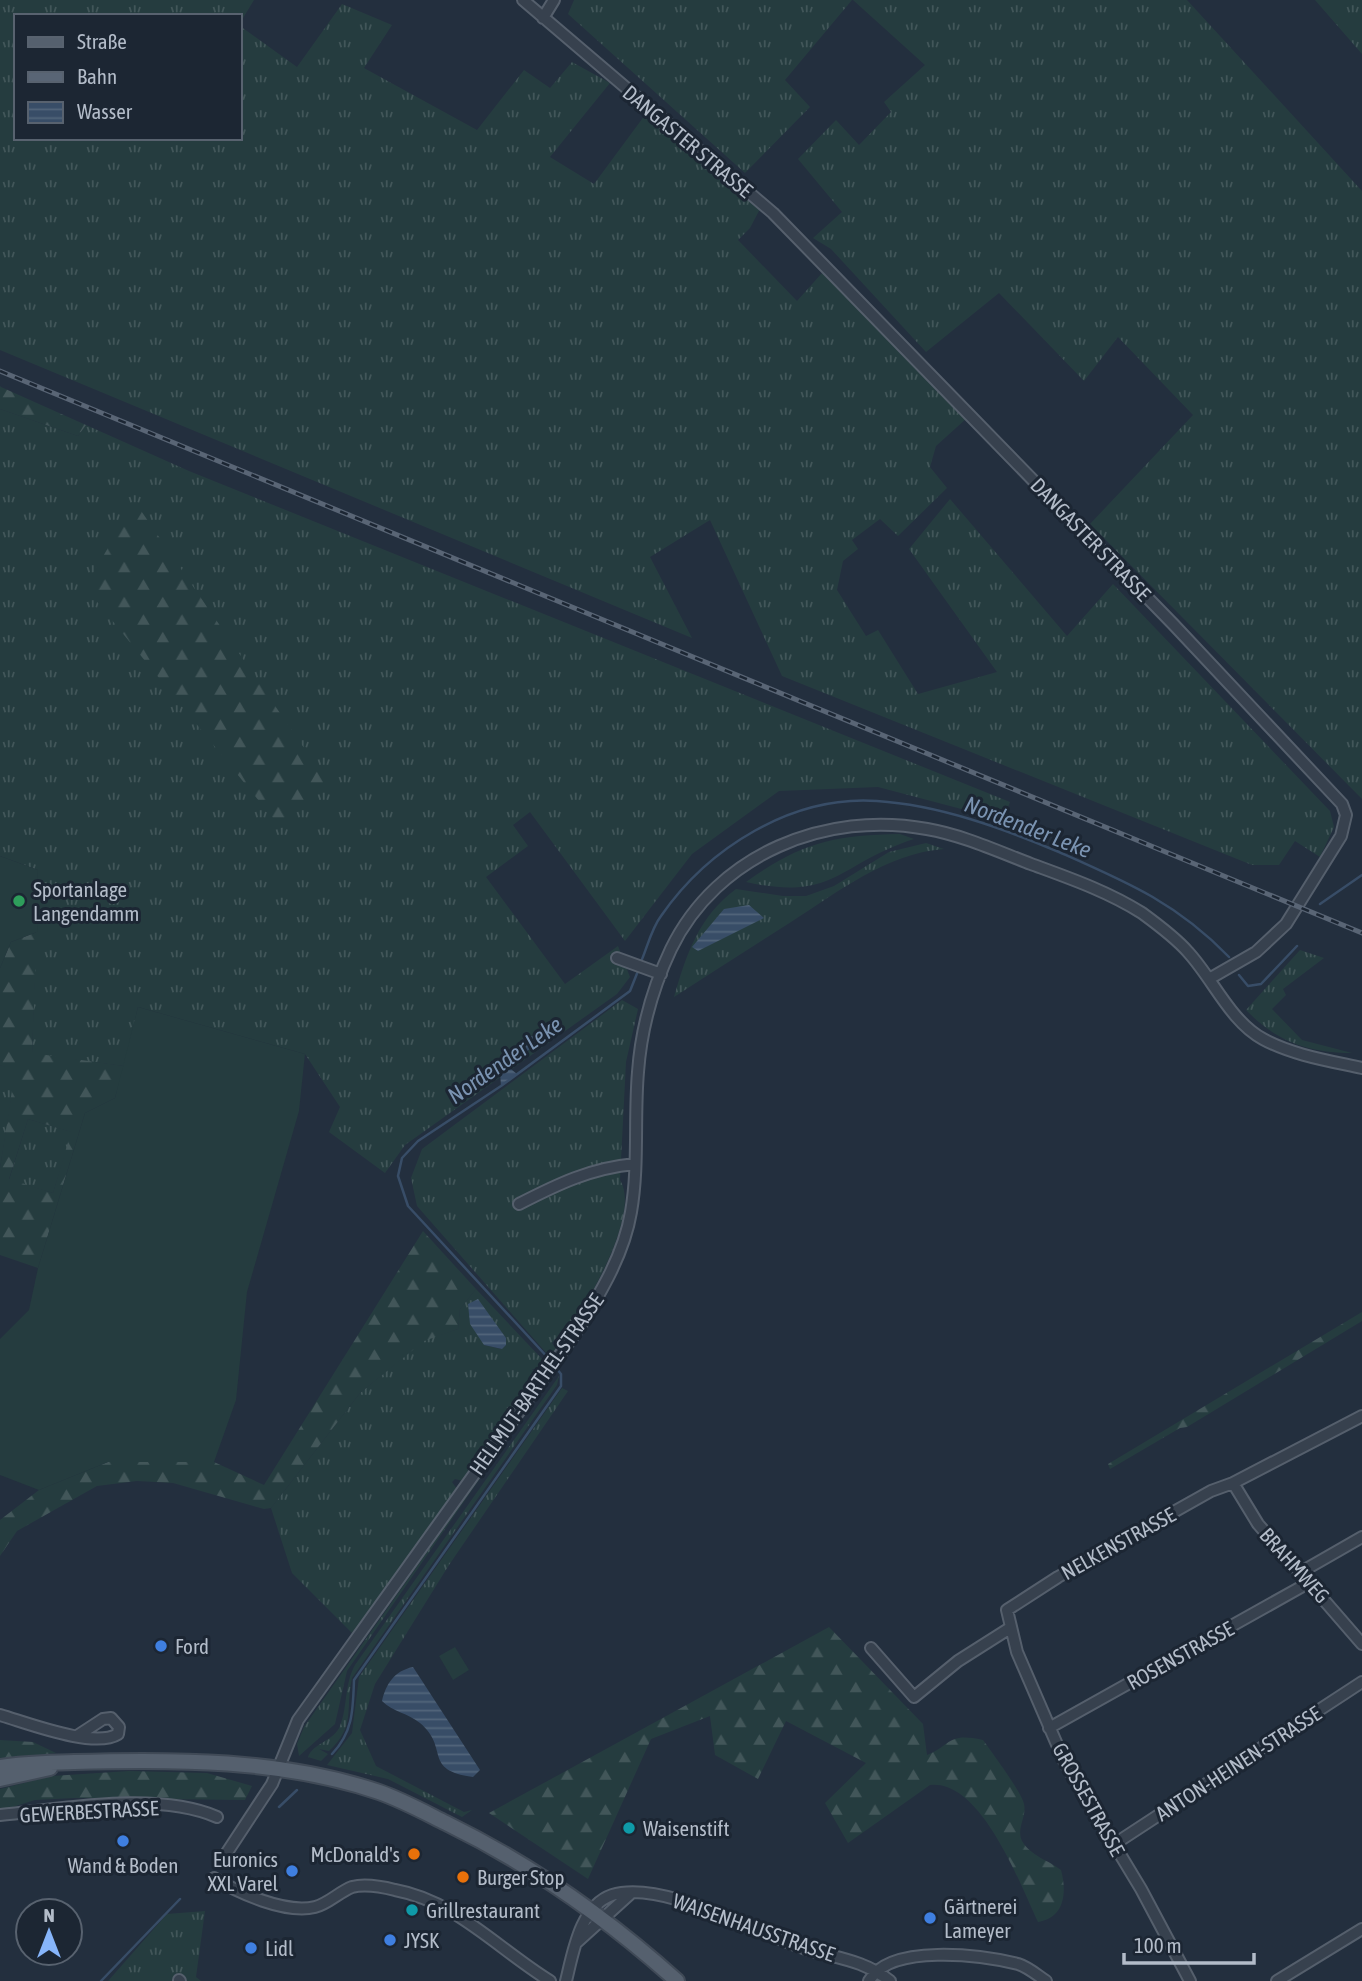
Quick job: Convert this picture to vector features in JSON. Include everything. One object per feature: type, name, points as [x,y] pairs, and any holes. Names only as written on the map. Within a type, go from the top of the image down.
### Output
[{"type":"main road","points":[[0,1767],[33,1762],[156,1761],[278,1771],[358,1786],[398,1800],[490,1845],[599,1914],[677,1981]]},
{"type":"main road","points":[[0,1779],[72,1763]]},
{"type":"street","name":"DANGASTER STRASSE","points":[[523,0],[773,213],[1333,791],[1346,815],[1345,827],[1286,924],[1244,960],[1209,979]]},
{"type":"street","points":[[543,18],[554,0]]},
{"type":"street","name":"HELLMUT-BARTHEL-STRASSE","points":[[222,1860],[255,1814],[278,1771],[298,1720],[594,1304],[616,1260],[631,1212],[640,1048],[661,974],[687,922],[718,886],[747,863],[797,838],[822,830],[876,824],[930,829],[1104,892],[1156,925],[1187,950],[1209,979]]},
{"type":"street","points":[[617,958],[661,974]]},
{"type":"street","points":[[1209,979],[1238,1018],[1263,1040],[1292,1051],[1362,1068]]},
{"type":"street","points":[[519,1203],[578,1174],[605,1167],[635,1164]]},
{"type":"street","name":"NELKENSTRASSE","points":[[1007,1610],[1058,1577],[1188,1504],[1362,1416]]},
{"type":"street","name":"BRAHMWEG","points":[[1233,1483],[1258,1524],[1362,1643]]},
{"type":"street","points":[[1301,1572],[1362,1537]]},
{"type":"street","name":"ROSENSTRASSE","points":[[1049,1728],[1310,1582]]},
{"type":"street","name":"GROSSESTRASSE","points":[[1007,1610],[1017,1652],[1074,1780],[1141,1889],[1190,1981]]},
{"type":"street","points":[[871,1648],[914,1697],[958,1661],[1010,1628]]},
{"type":"street","name":"ANTON-HEINEN-STRASSE","points":[[1113,1845],[1362,1682]]},
{"type":"street","points":[[0,1715],[77,1736]]},
{"type":"street","name":"GEWERBESTRASSE","points":[[0,1815],[140,1805],[198,1809],[217,1817]]},
{"type":"street","points":[[214,1878],[261,1898],[304,1909],[318,1906],[357,1886],[397,1890],[418,1896],[453,1912],[550,1981]]},
{"type":"street","name":"WAISENHAUSSTRASSE","points":[[599,1914],[612,1895],[631,1894],[675,1899],[805,1948],[863,1963],[890,1981]]},
{"type":"street","points":[[566,1981],[581,1923],[599,1914]]},
{"type":"street","points":[[1277,1981],[1362,1930]]},
{"type":"street","points":[[869,1981],[875,1969],[903,1959],[934,1954],[1020,1965],[1046,1981]]},
{"type":"green space","points":[[0,0],[254,0],[242,20],[242,14],[14,14],[14,140],[242,140],[242,27],[297,67],[342,4],[392,25],[364,68],[477,130],[524,70],[550,88],[572,62],[610,83],[550,157],[594,184],[645,115],[760,209],[750,228],[738,240],[797,301],[822,273],[967,418],[936,446],[930,467],[947,488],[898,536],[880,519],[852,540],[858,549],[843,561],[837,590],[866,636],[878,630],[918,694],[997,672],[909,549],[950,499],[1067,636],[1113,584],[1330,811],[1334,827],[1320,857],[1295,841],[1279,865],[1252,865],[782,676],[710,520],[650,557],[692,638],[0,350]]},
{"type":"green space","points":[[574,0],[852,0],[785,80],[810,107],[745,173],[568,14]]},
{"type":"green space","points":[[853,0],[1187,0],[1362,191],[1362,799],[1090,524],[1193,415],[1118,337],[1084,381],[999,293],[926,352],[831,249],[813,238],[842,212],[798,159],[836,120],[859,145],[891,112],[884,102],[925,65]]},
{"type":"green space","points":[[1315,0],[1362,0],[1362,54]]},
{"type":"green space","points":[[0,386],[86,425],[78,436],[0,409]]},
{"type":"green space","points":[[0,409],[78,436],[86,425],[189,471],[1010,802],[1003,820],[878,787],[779,791],[692,854],[625,941],[530,812],[513,825],[528,846],[486,877],[565,984],[618,946],[630,977],[617,994],[405,1145],[385,1173],[329,1132],[340,1107],[305,1054],[138,1007],[124,1066],[32,1054],[38,870],[0,856]],"holes":[[[551,1029],[555,1031],[500,1072],[459,1093],[468,1082],[498,1066],[531,1037]]]},
{"type":"green space","points":[[135,502],[326,780],[281,828],[85,587]]},
{"type":"green space","points":[[900,834],[914,839],[818,884],[776,887],[746,882],[784,858],[818,844],[856,836]]},
{"type":"green space","points":[[926,843],[944,849],[903,858],[864,876],[674,997],[689,951],[703,924],[712,911],[736,889],[783,896],[806,896],[834,886],[889,852]]},
{"type":"green space","name":"Sportanlage Langendamm","points":[[0,856],[38,870],[37,932],[11,942],[0,968]]},
{"type":"green space","points":[[37,932],[32,1053],[124,1066],[115,1098],[85,1113],[38,1268],[0,1255],[0,1168],[15,1071],[0,1065],[0,968],[11,942]],"holes":[[[28,1119],[71,1132],[53,1193],[9,1179]]]},
{"type":"green space","points":[[1300,950],[1324,958],[1283,989],[1286,995],[1272,1009],[1302,1040],[1352,1053],[1321,1051],[1294,1043],[1269,1030],[1246,1010]]},
{"type":"green space","points":[[622,1000],[638,1009],[626,1062],[620,1180],[625,1196],[623,1215],[617,1238],[596,1285],[563,1339],[555,1339],[552,1343],[556,1349],[548,1355],[417,1206],[411,1178],[422,1149]]},
{"type":"green space","points":[[138,1007],[305,1054],[299,1111],[247,1292],[236,1400],[214,1462],[108,1462],[39,1490],[0,1475],[0,1339],[29,1310],[38,1268],[85,1113],[115,1098]]},
{"type":"green space","points":[[0,1065],[16,1070],[0,1168]]},
{"type":"green space","points":[[28,1119],[72,1132],[53,1193],[9,1180]]},
{"type":"green space","points":[[423,1231],[476,1289],[460,1309],[458,1329],[424,1341],[360,1393],[271,1508],[264,1509],[173,1483],[137,1481],[97,1486],[17,1531],[0,1556],[0,1520],[39,1490],[108,1462],[214,1462],[264,1485]]},
{"type":"green space","points":[[476,1289],[543,1360],[539,1366],[542,1369],[532,1369],[538,1376],[463,1481],[455,1479],[452,1482],[457,1489],[357,1632],[352,1633],[292,1573],[271,1508],[360,1393],[424,1340],[458,1329],[460,1309]],"holes":[[[477,1300],[506,1338],[506,1345],[501,1349],[484,1345]]]},
{"type":"green space","points":[[1362,1312],[1362,1321],[1187,1427],[1180,1428],[1110,1469],[1108,1464]]},
{"type":"green space","points":[[559,1376],[557,1385],[352,1678],[348,1717],[343,1734],[329,1751],[319,1749],[328,1754],[321,1761],[308,1757],[314,1748],[333,1735],[340,1726],[349,1680],[355,1665]]},
{"type":"green space","points":[[548,1380],[347,1671],[335,1724],[299,1756],[297,1744],[304,1727]]},
{"type":"green space","points":[[562,1388],[568,1391],[449,1565],[375,1684],[360,1730],[376,1766],[464,1812],[472,1810],[462,1817],[388,1779],[327,1765],[352,1733],[359,1677]]},
{"type":"green space","points":[[829,1627],[923,1724],[927,1755],[956,1739],[983,1740],[1006,1772],[1024,1804],[1020,1832],[1022,1841],[1035,1854],[1061,1870],[1064,1887],[1062,1903],[1054,1915],[1038,1922],[996,1837],[966,1799],[949,1788],[930,1785],[848,1843],[825,1803],[866,1763],[786,1721],[758,1779],[715,1755],[710,1716],[651,1739],[588,1879],[489,1813]]},
{"type":"green space","points":[[455,1647],[469,1670],[453,1680],[439,1656]]},
{"type":"green space","points":[[0,1740],[33,1742],[56,1753],[0,1759]]},
{"type":"green space","points":[[129,1771],[207,1773],[252,1786],[245,1800],[75,1798],[35,1800],[0,1811],[0,1789],[52,1776]]},
{"type":"green space","points":[[205,1911],[196,1977],[201,1981],[108,1981],[167,1914]]},
{"type":"water","points":[[749,905],[764,918],[698,951],[692,947],[724,909]]},
{"type":"water","points":[[551,1029],[556,1030],[507,1066],[517,1074],[501,1086],[500,1072],[459,1094],[467,1080],[499,1066],[524,1039]]},
{"type":"water","points":[[478,1299],[506,1338],[506,1345],[502,1349],[484,1345],[470,1324],[468,1304]]},
{"type":"water","points":[[413,1667],[480,1770],[473,1777],[447,1769],[429,1732],[411,1717],[382,1701],[392,1679]]},
{"type":"waterway","name":"Nordender Leke","points":[[640,964],[661,916],[680,891],[728,848],[784,817],[845,801],[877,801],[924,807],[1015,834],[1084,863],[1150,896],[1190,922],[1229,957]]},
{"type":"waterway","name":"Nordender Leke","points":[[1320,904],[1362,875]]},
{"type":"waterway","name":"Nordender Leke","points":[[1239,975],[1248,986],[1261,984],[1297,946]]},
{"type":"waterway","name":"Nordender Leke","points":[[550,1360],[408,1206],[398,1176],[402,1158],[418,1141],[501,1086],[630,991],[638,971]]},
{"type":"waterway","name":"Nordender Leke","points":[[332,1754],[348,1729],[354,1680],[561,1386],[561,1374],[556,1368]]},
{"type":"waterway","name":"Nordender Leke","points":[[279,1807],[297,1790]]},
{"type":"waterway","name":"Nordender Leke","points":[[101,1981],[180,1899]]},
{"type":"railway","points":[[0,371],[1362,933]]},
{"type":"place","name":"Sportanlage Langendamm","points":[[19,901]]},
{"type":"place","name":"Ford","points":[[161,1646]]},
{"type":"place","name":"Waisenstift","points":[[629,1828]]},
{"type":"place","name":"Wand & Boden","points":[[123,1841]]},
{"type":"place","name":"McDonald's","points":[[414,1854]]},
{"type":"place","name":"Euronics XXL Varel","points":[[292,1871]]},
{"type":"place","name":"Burger Stop","points":[[463,1877]]},
{"type":"place","name":"Grillrestaurant","points":[[412,1910]]},
{"type":"place","name":"Gärtnerei Lameyer","points":[[930,1918]]},
{"type":"place","name":"JYSK","points":[[390,1940]]},
{"type":"place","name":"Lidl","points":[[251,1948]]}]
